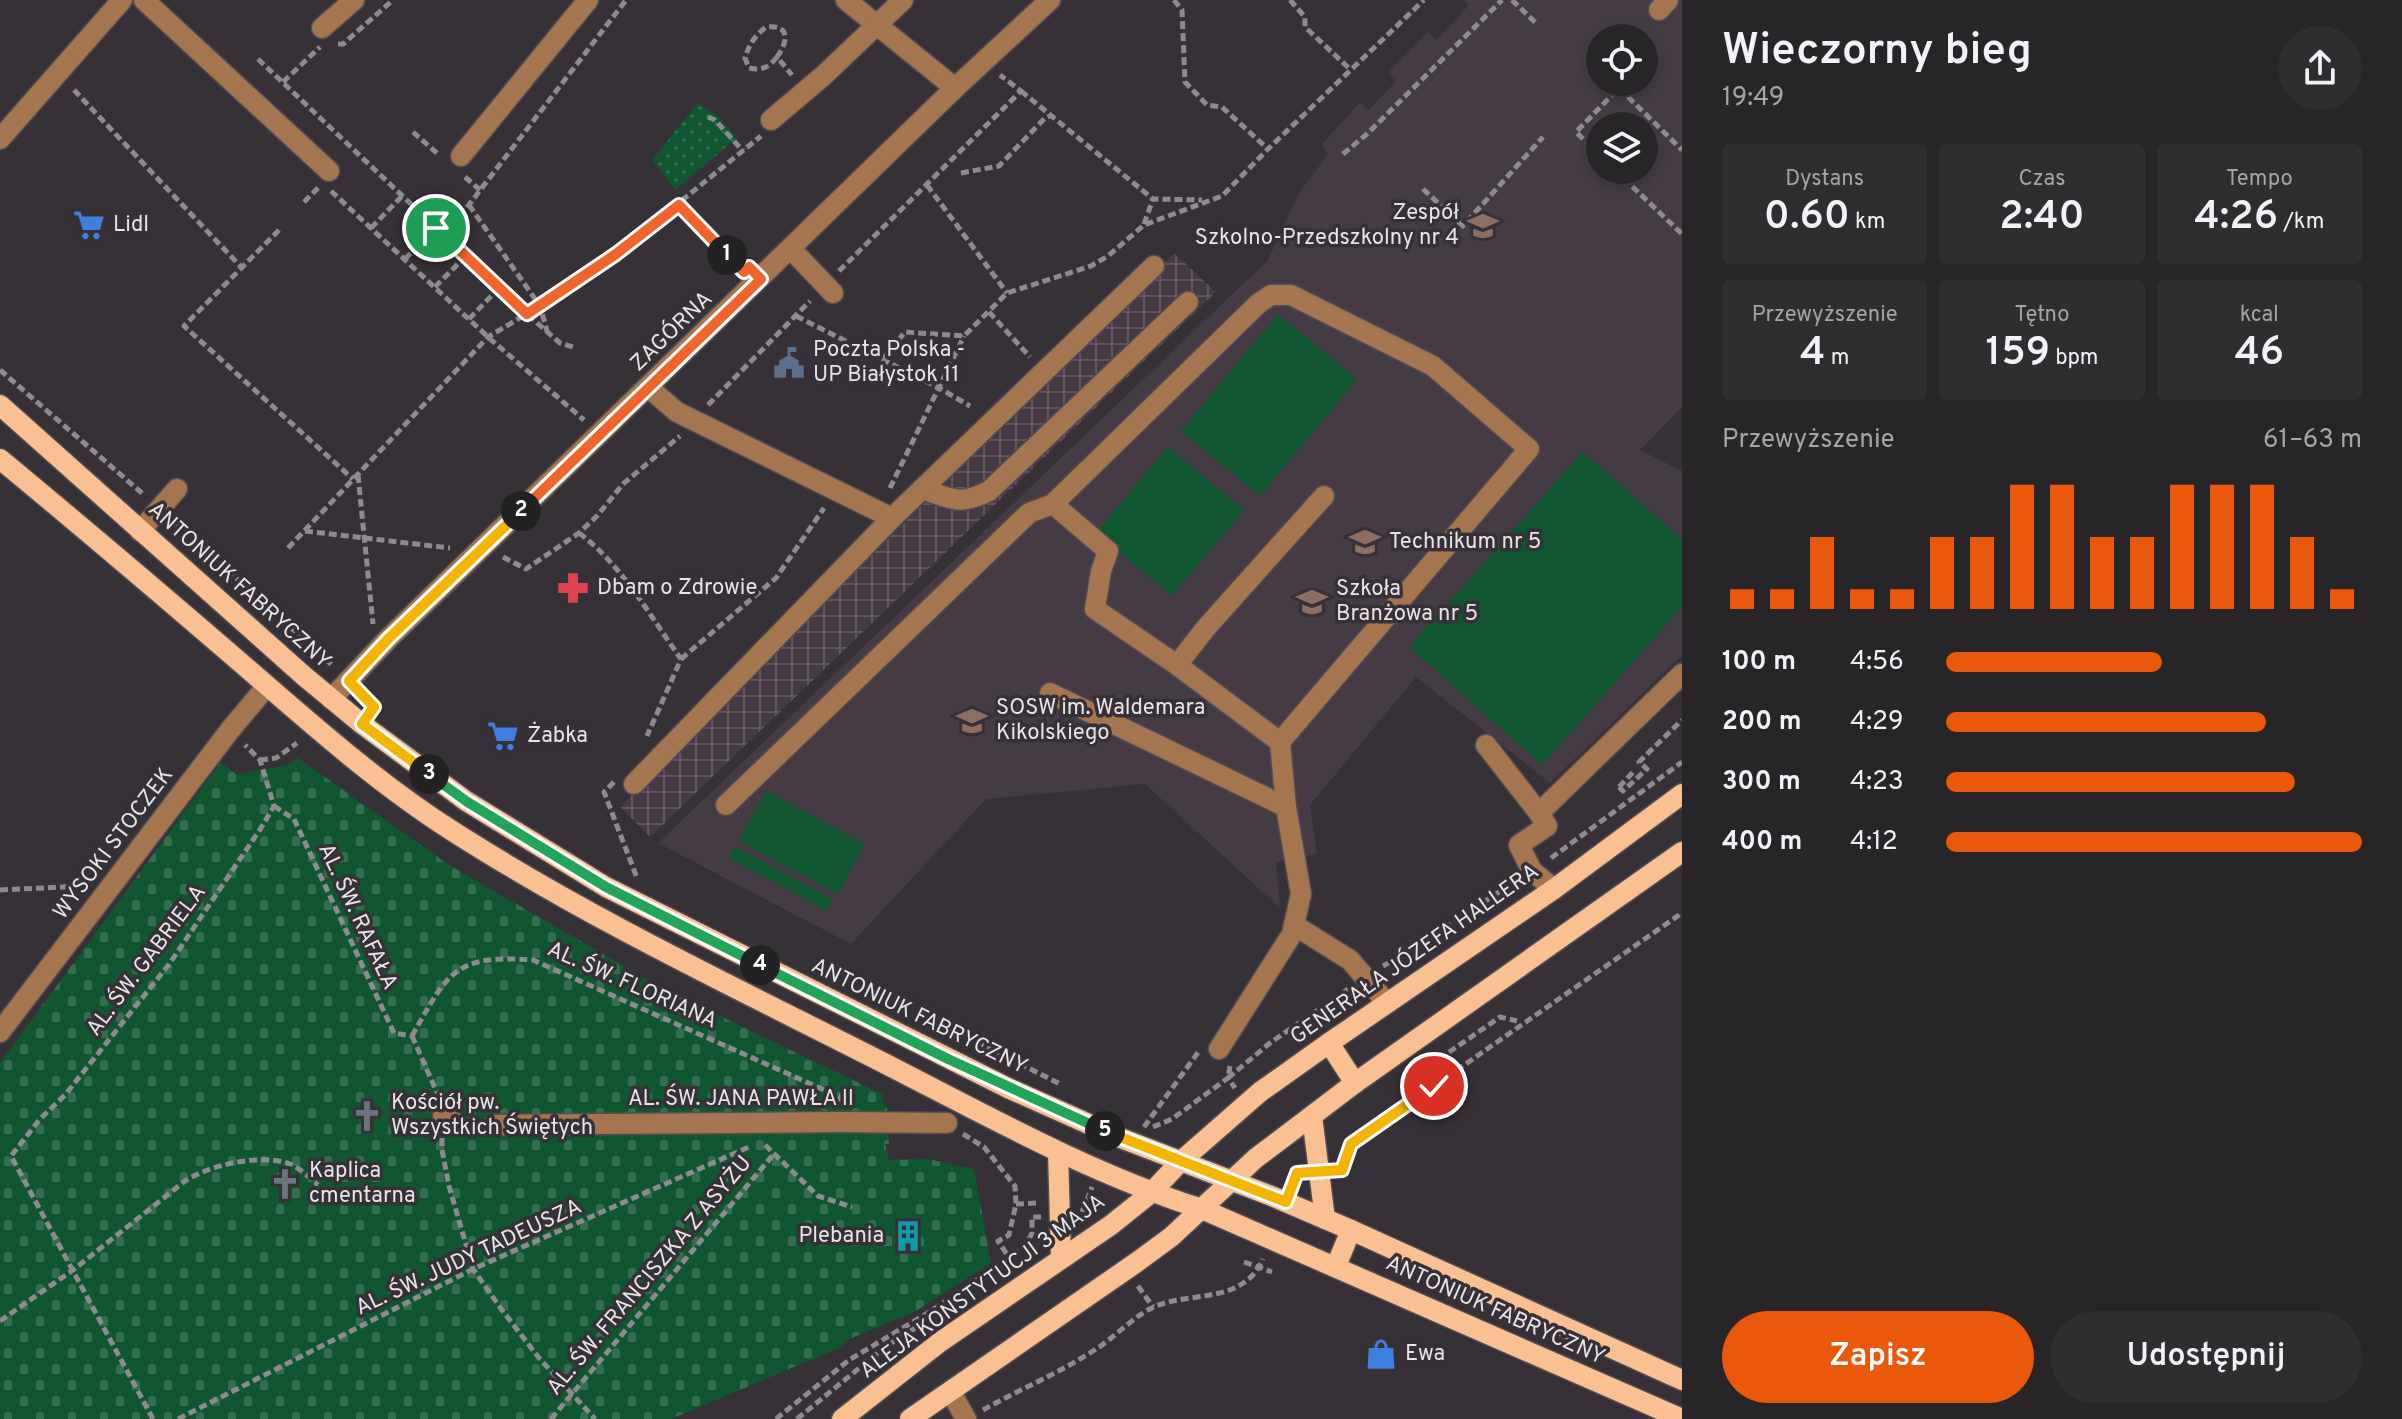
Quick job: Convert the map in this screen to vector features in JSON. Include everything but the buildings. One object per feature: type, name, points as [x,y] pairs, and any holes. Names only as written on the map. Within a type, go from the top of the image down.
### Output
[{"type":"main road","name":"ANTONIUK FABRYCZNY","points":[[0,405],[331,699],[466,801],[606,887],[1008,1088],[1180,1162],[1351,1230],[1682,1380]]},
{"type":"main road","points":[[0,459],[342,750],[452,831],[709,976],[1058,1152],[1151,1193]]},
{"type":"main road","name":"GENERAŁA JÓZEFA HALLERA","points":[[1151,1193],[1180,1162],[1245,1104],[1554,889],[1682,794]]},
{"type":"main road","points":[[910,1419],[1171,1237],[1256,1158],[1355,1083],[1682,852]]},
{"type":"main road","points":[[1329,1043],[1355,1083]]},
{"type":"main road","points":[[992,1119],[1008,1088]]},
{"type":"main road","points":[[1312,1116],[1325,1219]]},
{"type":"main road","points":[[1058,1152],[1061,1258]]},
{"type":"main road","name":"ANTONIUK FABRYCZNY","points":[[1151,1193],[1202,1209],[1336,1266],[1682,1419]]},
{"type":"main road","name":"ALEJA KONSTYTUCJI 3 MAJA","points":[[842,1419],[940,1342],[1111,1225],[1151,1193]]},
{"type":"main road","points":[[1336,1266],[1351,1230]]},
{"type":"street","points":[[0,139],[122,0]]},
{"type":"street","points":[[144,0],[326,177]]},
{"type":"street","points":[[322,28],[354,0]]},
{"type":"street","points":[[461,156],[588,0]]},
{"type":"street","points":[[846,0],[955,88]]},
{"type":"street","points":[[768,126],[903,0]]},
{"type":"street","name":"ZAGÓRNA","points":[[331,699],[389,638],[955,88],[1050,0]]},
{"type":"street","points":[[791,249],[833,293]]},
{"type":"street","points":[[628,779],[653,765],[892,518],[1154,266]]},
{"type":"street","points":[[726,805],[1029,513],[1053,504],[1259,303],[1271,295],[1291,295],[1433,366],[1529,449],[1280,742],[1286,807],[1301,894],[1292,934],[1219,1052]]},
{"type":"street","points":[[922,489],[955,500],[971,500],[989,491],[1188,302]]},
{"type":"street","points":[[649,388],[677,412],[892,518]]},
{"type":"street","points":[[140,531],[177,489]]},
{"type":"street","points":[[1177,665],[1205,629],[1324,496]]},
{"type":"street","points":[[1053,504],[1108,551],[1101,571],[1095,609],[1280,742]]},
{"type":"street","points":[[1539,813],[1682,674]]},
{"type":"street","name":"WYSOKI STOCZEK","points":[[0,1032],[230,730],[267,686]]},
{"type":"street","points":[[1050,693],[1286,807]]},
{"type":"street","points":[[1486,745],[1547,826],[1519,845],[1532,871],[1554,889]]},
{"type":"street","points":[[1294,925],[1350,960],[1387,1003]]},
{"type":"street","name":"AL. ŚW. JANA PAWŁA II","points":[[493,1125],[947,1123]]},
{"type":"street","points":[[951,1392],[972,1416]]},
{"type":"path","points":[[445,236],[626,0]]},
{"type":"path","points":[[1174,0],[1182,10],[1185,82],[1207,105],[1222,107],[1268,149]]},
{"type":"path","points":[[1290,0],[1305,17],[1305,27],[1351,70]]},
{"type":"path","points":[[889,489],[964,336],[1007,293],[1091,266],[1108,256],[1144,225],[1222,196],[1424,0]]},
{"type":"path","points":[[1343,154],[1502,0]]},
{"type":"path","points":[[1512,0],[1538,25]]},
{"type":"path","points":[[766,27],[780,28],[784,33],[786,39],[777,57],[765,68],[749,68],[745,62],[751,41],[766,27]]},
{"type":"path","points":[[777,57],[805,91]]},
{"type":"path","points":[[258,59],[527,314],[560,343],[573,347]]},
{"type":"path","points":[[1596,112],[1619,88],[1643,112]]},
{"type":"path","points":[[74,90],[242,268]]},
{"type":"path","points":[[1021,91],[1153,199],[1207,200]]},
{"type":"path","points":[[961,173],[999,166],[1045,118],[1051,116]]},
{"type":"path","points":[[708,117],[715,120],[743,151]]},
{"type":"path","points":[[1586,122],[1576,132],[1586,142]]},
{"type":"path","points":[[288,548],[488,337],[616,254],[679,205],[768,126]]},
{"type":"path","points":[[1658,126],[1682,150]]},
{"type":"path","points":[[1423,189],[1463,226],[1543,137]]},
{"type":"path","points":[[304,202],[326,177],[371,228],[488,337],[588,423]]},
{"type":"path","points":[[1630,184],[1682,234]]},
{"type":"path","points":[[927,185],[1007,293]]},
{"type":"path","points":[[371,228],[402,196]]},
{"type":"path","points":[[1144,225],[1153,199]]},
{"type":"path","points":[[469,205],[540,306],[548,332]]},
{"type":"path","points":[[679,205],[744,272],[749,267],[761,279]]},
{"type":"path","points":[[405,259],[436,228]]},
{"type":"path","points":[[279,230],[184,326],[353,479]]},
{"type":"path","points":[[435,287],[466,256]]},
{"type":"path","points":[[469,319],[499,288]]},
{"type":"path","points":[[989,312],[1023,350]]},
{"type":"path","points":[[796,316],[970,406]]},
{"type":"path","points":[[883,359],[905,332],[964,336]]},
{"type":"path","points":[[0,370],[160,509],[349,681]]},
{"type":"path","points":[[358,474],[373,624]]},
{"type":"path","points":[[653,765],[641,755],[681,659],[776,578],[825,509],[814,504]]},
{"type":"path","points":[[304,531],[453,548]]},
{"type":"path","points":[[486,545],[526,569],[579,533],[618,571],[681,659]]},
{"type":"path","points":[[1635,770],[1619,787],[1623,791],[1647,769],[1639,762],[1682,720]]},
{"type":"path","points":[[274,806],[260,760],[276,758],[297,743]]},
{"type":"path","points":[[1143,1128],[1199,1052],[1219,1052],[1228,1078],[1270,1043],[1366,976],[1416,948],[1532,871],[1682,762]]},
{"type":"path","points":[[628,779],[604,792],[640,886]]},
{"type":"path","name":"AL. ŚW. RAFAŁA","points":[[274,806],[294,819],[394,1033],[412,1036]]},
{"type":"path","name":"AL. ŚW. GABRIELA","points":[[73,1270],[11,1156],[40,1119],[65,1095],[170,963],[274,806]]},
{"type":"path","points":[[0,890],[112,885]]},
{"type":"path","points":[[1319,1172],[1342,1170],[1351,1144],[1682,913]]},
{"type":"path","name":"AL. ŚW. FLORIANA","points":[[412,1036],[438,988],[462,968],[489,959],[533,960],[840,1097],[840,1122]]},
{"type":"path","points":[[1423,1089],[1429,1066],[1500,1017],[1517,1021]]},
{"type":"path","points":[[412,1036],[449,1119],[442,1150],[473,1269],[571,1395],[595,1419]]},
{"type":"path","name":"AL. ŚW. JUDY TADEUSZA","points":[[178,1419],[473,1269],[761,1141],[773,1155]]},
{"type":"path","points":[[773,1155],[818,1196],[852,1207]]},
{"type":"path","name":"AL. ŚW. FRANCISZKA Z ASYŻU","points":[[551,1419],[773,1155]]},
{"type":"path","points":[[0,1321],[73,1270],[198,1172],[273,1160],[290,1164],[318,1185]]},
{"type":"path","points":[[1009,1259],[998,1241],[1009,1235],[1016,1204],[1038,1203]]},
{"type":"path","points":[[776,1419],[849,1360],[931,1311],[1025,1247],[1032,1233],[1032,1217]]},
{"type":"path","points":[[972,1416],[1050,1377],[1153,1307],[1239,1286],[1252,1278],[1260,1267],[1272,1239]]},
{"type":"path","points":[[1244,1262],[1272,1272]]},
{"type":"path","points":[[73,1270],[153,1419]]},
{"type":"shaded area","points":[[1464,0],[1682,0],[1682,407],[1640,450],[1682,471],[1682,655],[1550,783],[1416,677],[1310,805],[1317,854],[1276,862],[1280,908],[1145,784],[986,799],[851,944],[658,843],[1268,260],[1299,193],[1328,154],[1321,145],[1360,102],[1369,110],[1396,81],[1388,73],[1427,32],[1437,40],[1469,5]]},
{"type":"shaded area","points":[[1174,253],[1216,292],[650,837],[620,807]]},
{"type":"green space","points":[[698,103],[719,117],[737,138],[675,190],[652,160]]},
{"type":"green space","points":[[1278,314],[1357,379],[1260,496],[1181,431]]},
{"type":"green space","points":[[1168,447],[1244,510],[1172,596],[1096,533]]},
{"type":"green space","points":[[1583,452],[1682,539],[1682,607],[1542,765],[1409,647]]},
{"type":"green space","points":[[298,758],[449,865],[662,988],[884,1095],[882,1102],[887,1106],[889,1144],[885,1144],[889,1160],[928,1159],[974,1169],[991,1263],[916,1311],[847,1340],[839,1348],[671,1419],[0,1419],[0,1063],[221,762],[236,774],[288,765]]},
{"type":"green space","points":[[766,791],[865,844],[838,894],[739,841]]},
{"type":"green space","points":[[735,847],[833,899],[827,911],[729,858]]},
{"type":"place","name":"Lidl","points":[[89,225]]},
{"type":"place","name":"Zespół Szkolno-Przedszkolny nr 4","points":[[1483,226]]},
{"type":"place","name":"Poczta Polska - UP Białystok 11","points":[[789,363]]},
{"type":"place","name":"Technikum nr 5","points":[[1365,542]]},
{"type":"place","name":"Dbam o Zdrowie","points":[[573,588]]},
{"type":"place","name":"Szkoła Branżowa nr 5","points":[[1312,602]]},
{"type":"place","name":"SOSW im. Waldemara Kikolskiego","points":[[972,721]]},
{"type":"place","name":"Żabka","points":[[503,736]]},
{"type":"place","name":"Kościół pw. Wszystkich Świętych","points":[[367,1116]]},
{"type":"place","name":"Kaplica cmentarna","points":[[285,1184]]},
{"type":"place","name":"Plebania","points":[[908,1236]]},
{"type":"place","name":"Ewa","points":[[1381,1354]]},
{"type":"route","points":[[436,228],[527,314],[616,254],[679,205],[744,272],[749,267],[761,279],[389,638],[349,681],[374,707],[362,724],[466,801],[606,887],[1008,1088],[1118,1137],[1286,1202],[1297,1173],[1342,1170],[1351,1144],[1434,1086]]}]
